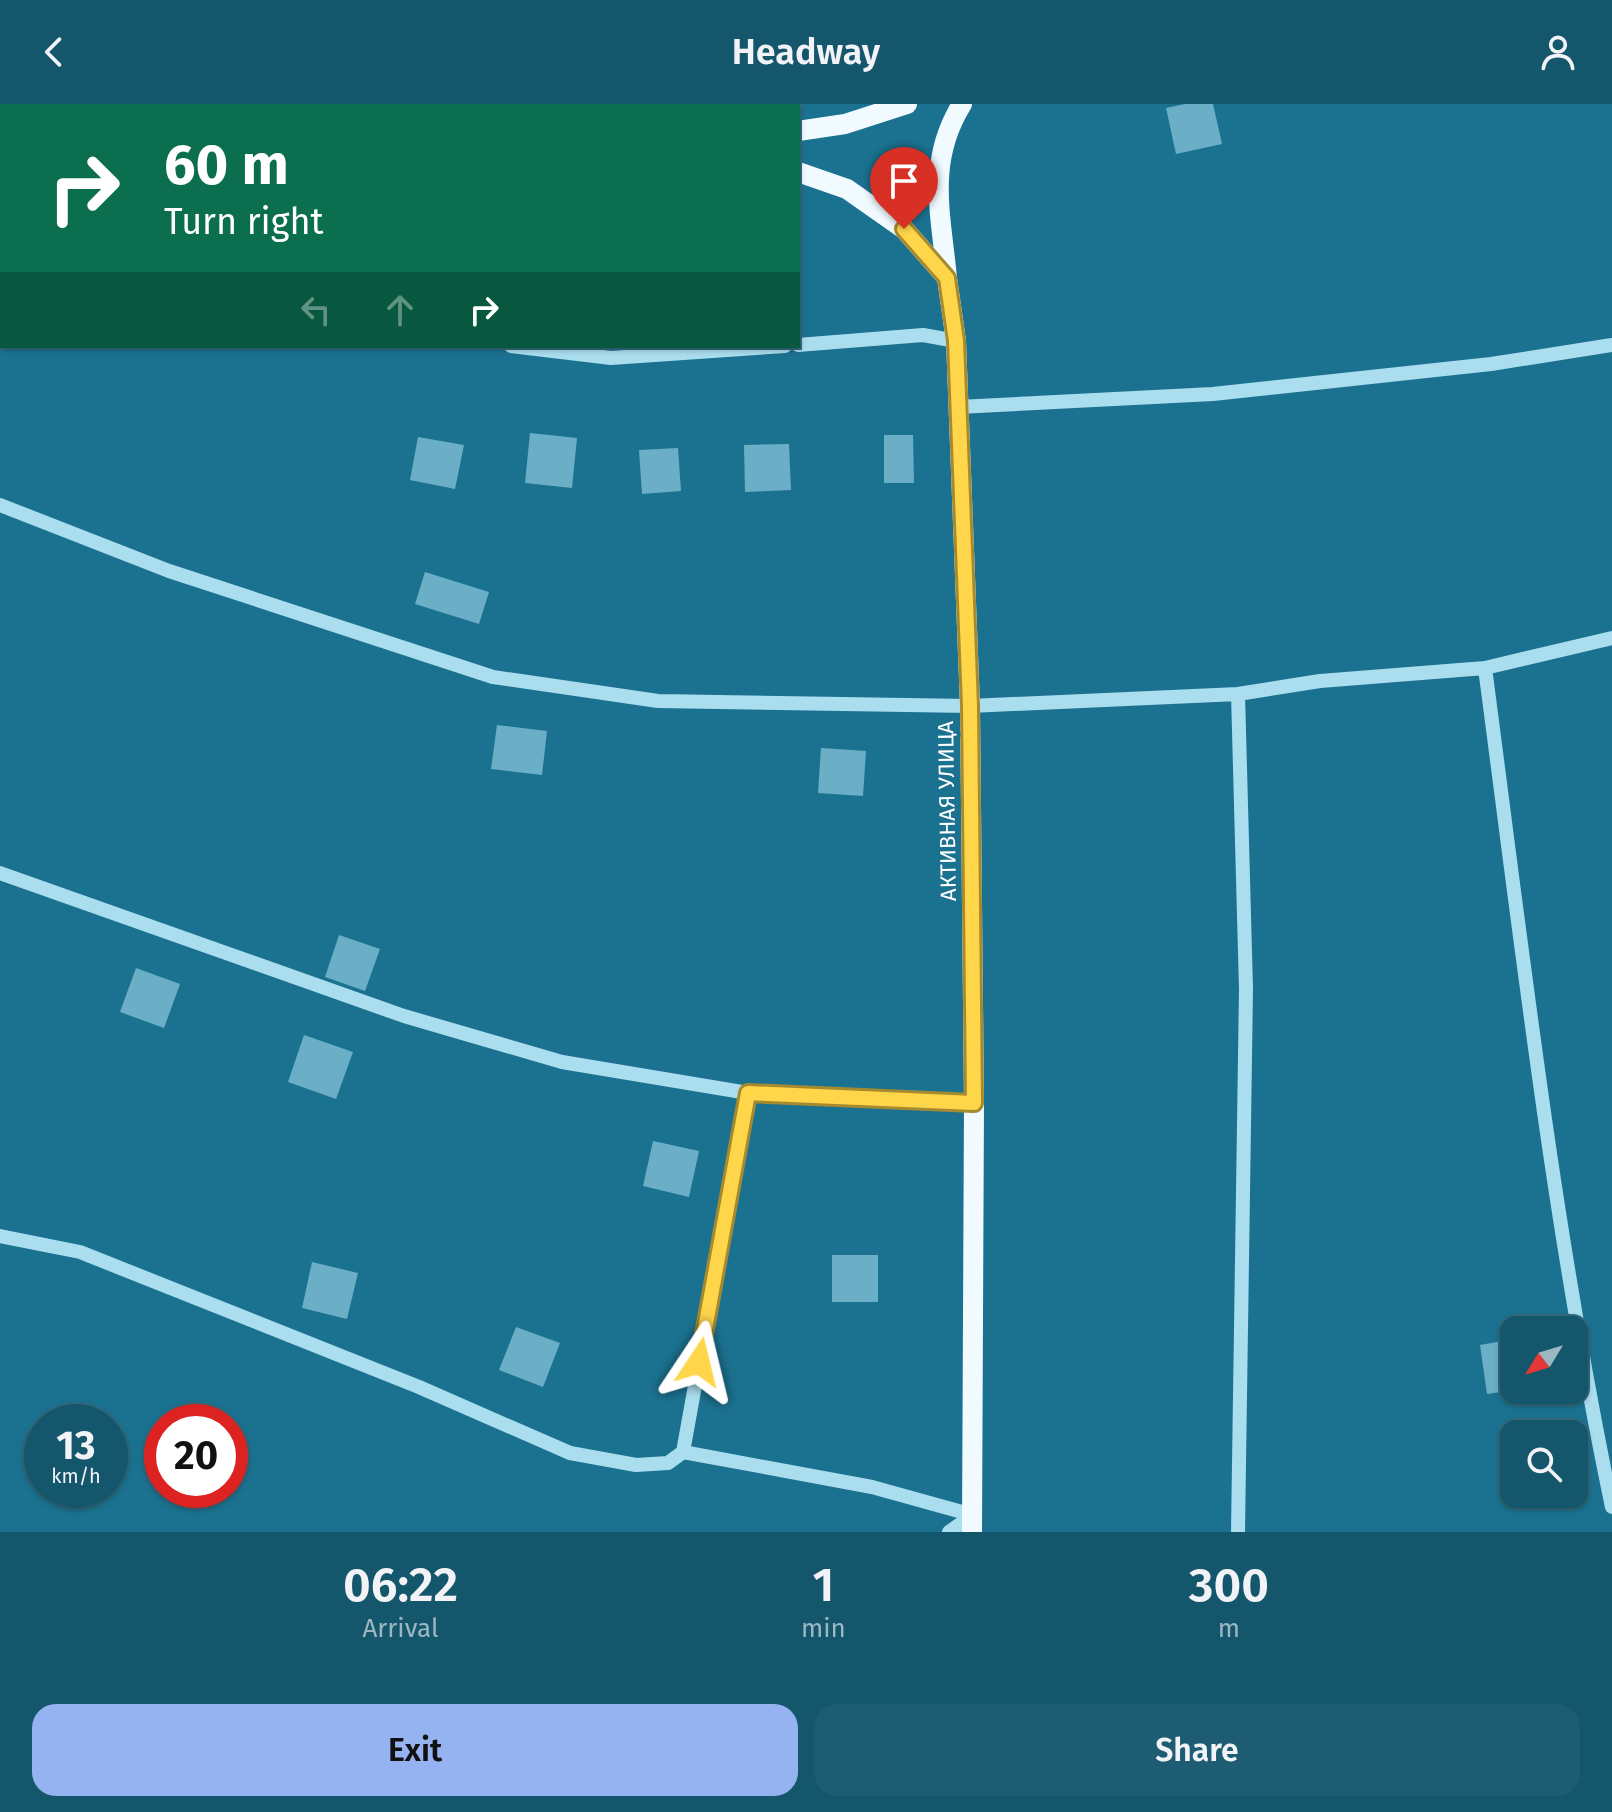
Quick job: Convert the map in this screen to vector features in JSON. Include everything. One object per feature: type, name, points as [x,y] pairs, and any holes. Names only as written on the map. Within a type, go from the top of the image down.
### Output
[{"type":"main road","points":[[800,131],[845,124],[907,104]]},
{"type":"main road","name":"АКТИВНАЯ УЛИЦА","points":[[962,104],[951,121],[936,169],[956,341],[970,706],[974,1103],[972,1524]]},
{"type":"main road","points":[[800,173],[847,189],[904,229],[947,278]]},
{"type":"street","points":[[800,345],[923,335],[956,341]]},
{"type":"street","points":[[958,407],[1213,394],[1491,364],[1612,345]]},
{"type":"street","points":[[528,348],[611,358],[756,348]]},
{"type":"street","points":[[0,505],[169,571],[493,677],[658,701],[970,706],[1238,694],[1320,681],[1485,668],[1612,638]]},
{"type":"street","points":[[1485,668],[1525,972],[1579,1338],[1612,1507]]},
{"type":"street","points":[[1238,694],[1246,989],[1238,1532]]},
{"type":"street","points":[[0,873],[447,1028],[562,1062],[748,1093],[974,1103]]},
{"type":"street","points":[[0,1236],[80,1252],[419,1387],[570,1453],[636,1465],[668,1463],[683,1452],[748,1093]]},
{"type":"street","points":[[683,1452],[872,1487],[972,1524]]},
{"type":"street","points":[[949,1532],[972,1524]]},
{"type":"building","points":[[1213,104],[1222,144],[1176,154],[1166,108]]},
{"type":"building","points":[[530,433],[577,438],[572,488],[525,483]]},
{"type":"building","points":[[884,435],[913,435],[914,483],[884,483]]},
{"type":"building","points":[[418,437],[464,445],[455,489],[410,480]]},
{"type":"building","points":[[789,444],[791,490],[745,492],[744,445]]},
{"type":"building","points":[[678,448],[681,491],[642,494],[639,450]]},
{"type":"building","points":[[425,572],[489,592],[479,624],[415,604]]},
{"type":"building","points":[[497,725],[547,731],[542,775],[491,769]]},
{"type":"building","points":[[821,748],[866,751],[863,796],[818,793]]},
{"type":"building","points":[[339,935],[380,949],[365,991],[325,977]]},
{"type":"building","points":[[136,968],[180,984],[164,1028],[120,1012]]},
{"type":"building","points":[[304,1035],[353,1052],[336,1099],[288,1082]]},
{"type":"building","points":[[653,1141],[699,1151],[689,1197],[643,1186]]},
{"type":"building","points":[[832,1255],[878,1255],[878,1302],[832,1302]]},
{"type":"building","points":[[312,1262],[358,1273],[347,1319],[302,1308]]},
{"type":"building","points":[[516,1327],[560,1343],[543,1387],[499,1370]]},
{"type":"building","points":[[1500,1341],[1500,1392],[1487,1394],[1480,1345]]},
{"type":"route","points":[[699,1362],[748,1093],[974,1103],[970,706],[956,341],[947,278],[904,229]]}]
